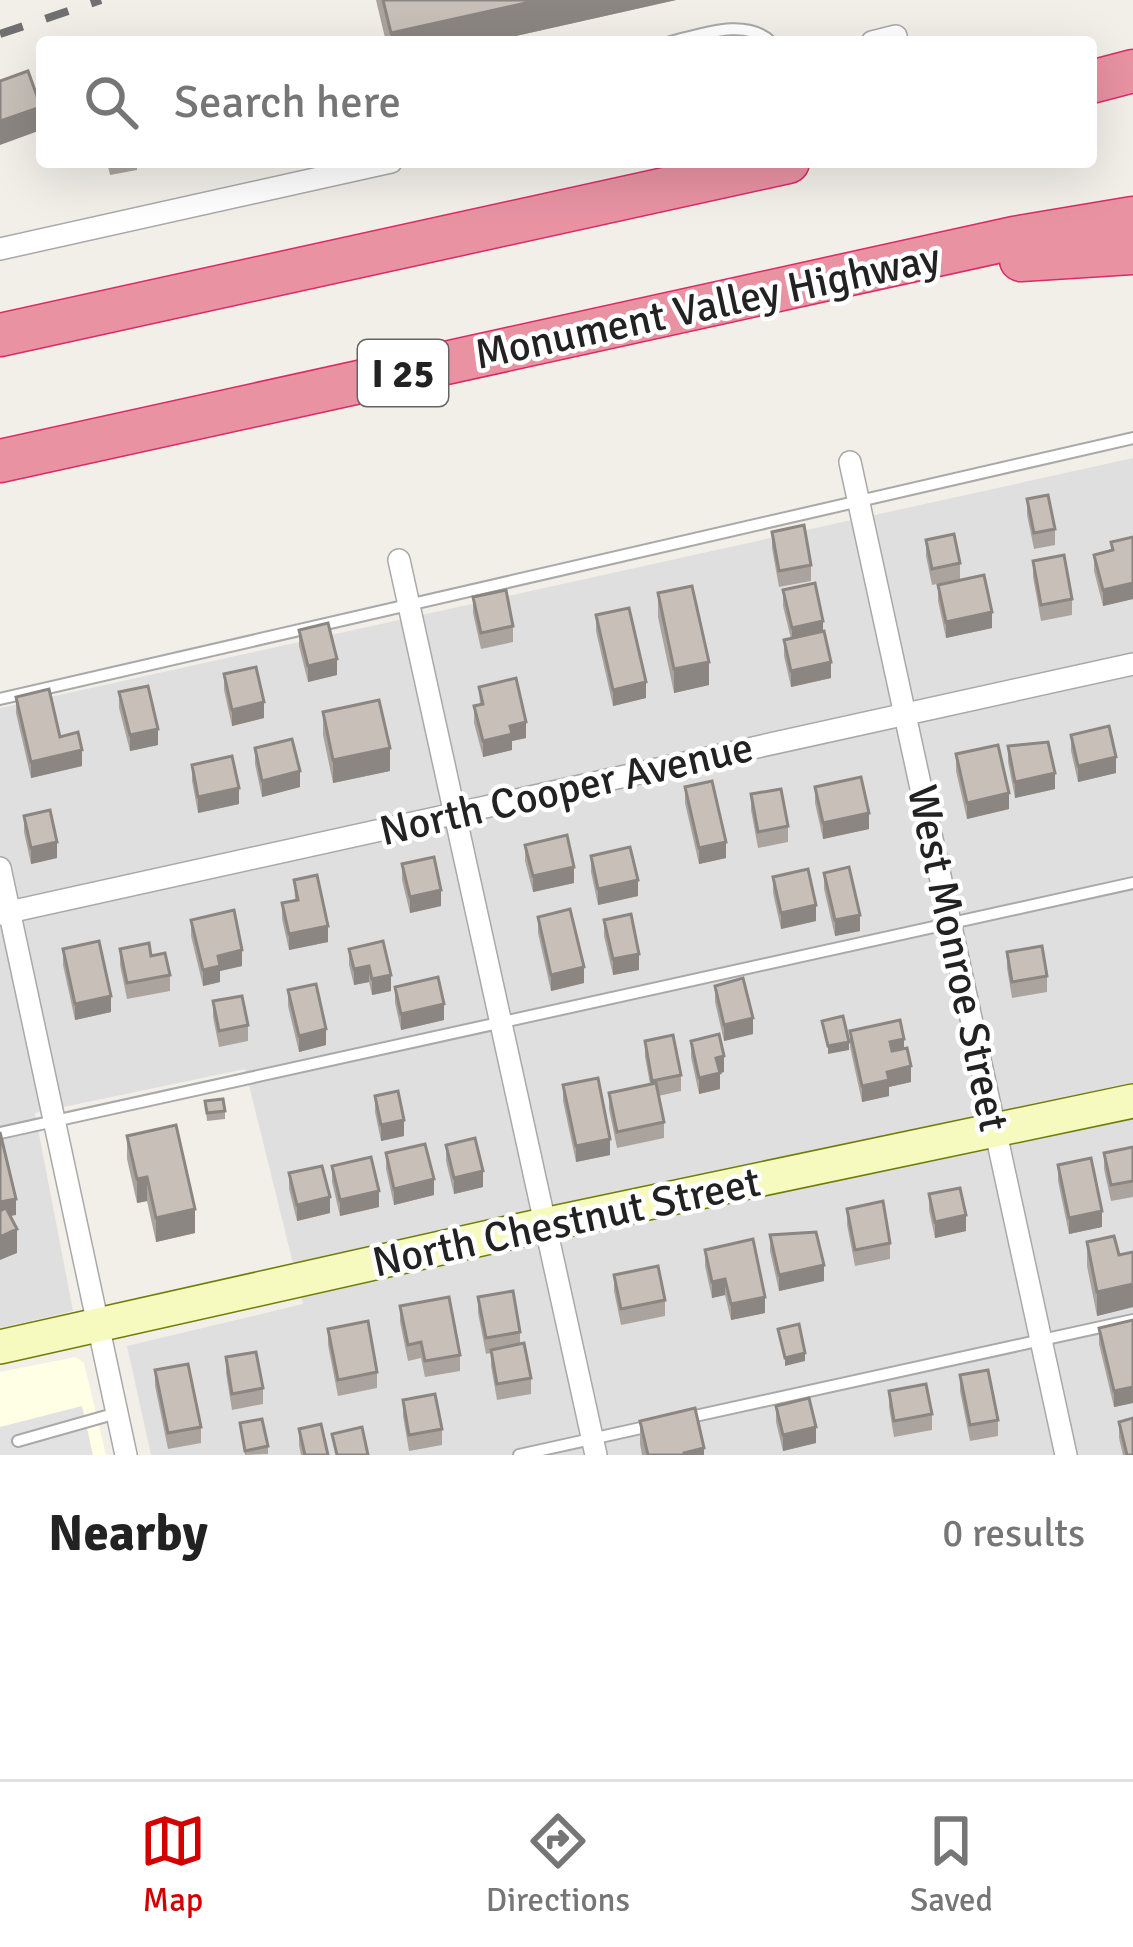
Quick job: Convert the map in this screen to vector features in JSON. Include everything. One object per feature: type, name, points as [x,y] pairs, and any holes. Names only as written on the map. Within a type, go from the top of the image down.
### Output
[{"type":"highway","points":[[1097,80],[1133,71]]},
{"type":"highway","points":[[1097,101],[1133,96]]},
{"type":"highway","points":[[0,335],[761,168]]},
{"type":"highway","name":"Monument Valley Highway","points":[[0,461],[805,283],[1133,218]]},
{"type":"highway","points":[[805,283],[1133,253]]},
{"type":"main road","name":"North Chestnut Street","points":[[0,1347],[548,1224],[1133,1101]]},
{"type":"street","points":[[0,249],[348,168]]},
{"type":"street","name":"West Monroe Street","points":[[850,462],[1066,1455]]},
{"type":"street","points":[[400,560],[595,1447]]},
{"type":"street","name":"North Cooper Avenue","points":[[5,913],[905,710],[1133,664]]},
{"type":"street","points":[[0,868],[5,913],[126,1455]]},
{"type":"lane","points":[[696,36],[727,29],[751,30],[761,36]]},
{"type":"lane","points":[[0,699],[859,506],[1133,438]]},
{"type":"lane","points":[[0,1133],[1133,884]]},
{"type":"lane","points":[[519,1455],[595,1447],[1133,1320]]},
{"type":"lane","points":[[18,1441],[117,1413]]},
{"type":"shaded area","points":[[1133,458],[1133,1455],[151,1455],[127,1346],[303,1304],[245,1069],[35,1113],[73,1311],[0,1328],[0,708]]},
{"type":"shaded area","points":[[76,1357],[84,1363],[106,1455],[0,1455],[0,1372]]},
{"type":"shaded area","points":[[82,1406],[93,1455],[0,1455],[0,1427]]},
{"type":"building","points":[[383,0],[539,0],[391,33]]},
{"type":"building","points":[[28,71],[36,109],[0,121],[0,81]]},
{"type":"building","points":[[1048,495],[1055,529],[1034,533],[1027,499]]},
{"type":"building","points":[[804,525],[811,565],[779,571],[772,532]]},
{"type":"building","points":[[954,534],[960,563],[932,569],[926,540]]},
{"type":"building","points":[[1133,537],[1133,583],[1103,590],[1094,555],[1113,550],[1111,542]]},
{"type":"building","points":[[1064,555],[1072,599],[1041,605],[1033,561]]},
{"type":"building","points":[[984,575],[992,612],[946,622],[938,585]]},
{"type":"building","points":[[815,583],[823,621],[792,628],[783,590]]},
{"type":"building","points":[[692,586],[709,662],[674,669],[658,593]]},
{"type":"building","points":[[506,590],[513,626],[481,633],[473,597]]},
{"type":"building","points":[[629,608],[646,682],[613,690],[596,615]]},
{"type":"building","points":[[328,623],[337,659],[308,666],[299,630]]},
{"type":"building","points":[[824,631],[831,662],[791,671],[784,640]]},
{"type":"building","points":[[256,667],[264,702],[232,710],[224,674]]},
{"type":"building","points":[[516,678],[526,722],[510,726],[512,734],[483,741],[474,706],[483,704],[479,687]]},
{"type":"building","points":[[148,686],[158,729],[130,735],[119,692]]},
{"type":"building","points":[[49,689],[60,737],[78,732],[82,750],[31,762],[16,697]]},
{"type":"building","points":[[379,700],[390,748],[333,760],[323,712]]},
{"type":"building","points":[[1109,726],[1116,757],[1078,766],[1071,735]]},
{"type":"building","points":[[292,739],[300,771],[262,781],[255,748]]},
{"type":"building","points":[[1048,742],[1055,773],[1015,782],[1008,746]]},
{"type":"building","points":[[998,745],[1009,793],[967,803],[956,754]]},
{"type":"building","points":[[232,756],[239,788],[198,797],[192,765]]},
{"type":"building","points":[[861,777],[869,813],[823,823],[815,787]]},
{"type":"building","points":[[712,781],[726,842],[699,848],[685,787]]},
{"type":"building","points":[[781,789],[788,826],[758,832],[751,794]]},
{"type":"building","points":[[50,810],[57,842],[31,848],[24,816]]},
{"type":"building","points":[[567,835],[574,867],[533,876],[525,845]]},
{"type":"building","points":[[630,847],[638,880],[598,889],[591,856]]},
{"type":"building","points":[[434,857],[441,890],[410,897],[402,864]]},
{"type":"building","points":[[849,867],[860,915],[835,920],[824,873]]},
{"type":"building","points":[[808,869],[816,905],[781,913],[773,877]]},
{"type":"building","points":[[317,875],[328,926],[289,934],[282,903],[298,900],[294,880]]},
{"type":"building","points":[[570,909],[584,967],[551,975],[538,917]]},
{"type":"building","points":[[234,910],[242,950],[218,956],[220,966],[203,970],[191,920]]},
{"type":"building","points":[[631,914],[639,954],[613,959],[604,920]]},
{"type":"building","points":[[99,941],[111,996],[75,1004],[63,949]]},
{"type":"building","points":[[383,941],[391,975],[372,979],[369,966],[354,969],[349,949]]},
{"type":"building","points":[[149,943],[151,956],[165,953],[170,975],[127,983],[120,949]]},
{"type":"building","points":[[1042,946],[1047,976],[1012,982],[1007,952]]},
{"type":"building","points":[[438,977],[444,1004],[401,1014],[395,987]]},
{"type":"building","points":[[743,978],[753,1018],[724,1025],[715,986]]},
{"type":"building","points":[[316,984],[326,1029],[299,1036],[288,990]]},
{"type":"building","points":[[242,996],[248,1025],[219,1031],[213,1001]]},
{"type":"building","points":[[843,1016],[849,1042],[828,1046],[822,1021]]},
{"type":"building","points":[[900,1020],[904,1039],[890,1042],[892,1051],[907,1048],[911,1066],[887,1072],[889,1080],[862,1086],[850,1031]]},
{"type":"building","points":[[719,1034],[724,1056],[716,1058],[720,1073],[699,1078],[691,1041]]},
{"type":"building","points":[[673,1035],[681,1075],[652,1081],[645,1041]]},
{"type":"building","points":[[598,1078],[610,1139],[576,1146],[563,1085]]},
{"type":"building","points":[[656,1083],[664,1122],[617,1132],[609,1093]]},
{"type":"building","points":[[398,1091],[404,1120],[381,1125],[375,1096]]},
{"type":"building","points":[[223,1099],[225,1111],[207,1113],[205,1101]]},
{"type":"building","points":[[176,1125],[195,1209],[156,1218],[147,1177],[137,1179],[127,1136]]},
{"type":"building","points":[[0,1132],[16,1199],[0,1202]]},
{"type":"building","points":[[475,1138],[483,1171],[454,1178],[446,1145]]},
{"type":"building","points":[[425,1144],[434,1179],[394,1189],[386,1153]]},
{"type":"building","points":[[1133,1147],[1133,1181],[1111,1185],[1104,1153]]},
{"type":"building","points":[[371,1157],[379,1191],[340,1200],[332,1166]]},
{"type":"building","points":[[1091,1158],[1102,1211],[1069,1218],[1058,1165]]},
{"type":"building","points":[[322,1166],[330,1197],[297,1205],[289,1173]]},
{"type":"building","points":[[960,1188],[966,1215],[935,1222],[929,1194]]},
{"type":"building","points":[[883,1201],[890,1243],[855,1250],[847,1209]]},
{"type":"building","points":[[6,1208],[17,1229],[0,1237],[0,1211]]},
{"type":"building","points":[[816,1232],[824,1265],[779,1275],[770,1235]]},
{"type":"building","points":[[1114,1236],[1119,1255],[1133,1252],[1133,1284],[1097,1292],[1087,1242]]},
{"type":"building","points":[[753,1239],[765,1297],[731,1304],[725,1279],[712,1282],[705,1250]]},
{"type":"building","points":[[658,1266],[665,1300],[621,1309],[614,1275]]},
{"type":"building","points":[[513,1291],[520,1332],[486,1338],[478,1297]]},
{"type":"building","points":[[449,1297],[460,1355],[425,1361],[421,1342],[408,1345],[400,1306]]},
{"type":"building","points":[[1133,1320],[1133,1387],[1114,1391],[1099,1328]]},
{"type":"building","points":[[368,1321],[377,1372],[338,1380],[328,1329]]},
{"type":"building","points":[[799,1324],[805,1353],[785,1358],[778,1329]]},
{"type":"building","points":[[524,1343],[531,1378],[497,1384],[491,1350]]},
{"type":"building","points":[[256,1352],[263,1388],[232,1394],[226,1357]]},
{"type":"building","points":[[188,1364],[201,1427],[168,1433],[155,1370]]},
{"type":"building","points":[[988,1370],[998,1420],[970,1425],[960,1375]]},
{"type":"building","points":[[926,1384],[932,1414],[894,1421],[889,1391]]},
{"type":"building","points":[[435,1394],[442,1429],[409,1435],[403,1400]]},
{"type":"building","points":[[809,1398],[816,1427],[783,1435],[776,1406]]},
{"type":"building","points":[[695,1408],[704,1448],[684,1455],[648,1455],[640,1421]]},
{"type":"building","points":[[1133,1418],[1133,1455],[1127,1455],[1119,1422]]},
{"type":"building","points":[[262,1419],[268,1446],[245,1451],[240,1423]]},
{"type":"building","points":[[321,1424],[328,1455],[305,1455],[299,1429]]},
{"type":"building","points":[[362,1427],[368,1455],[337,1455],[332,1434]]},
{"type":"railway","points":[[0,34],[101,0]]}]
